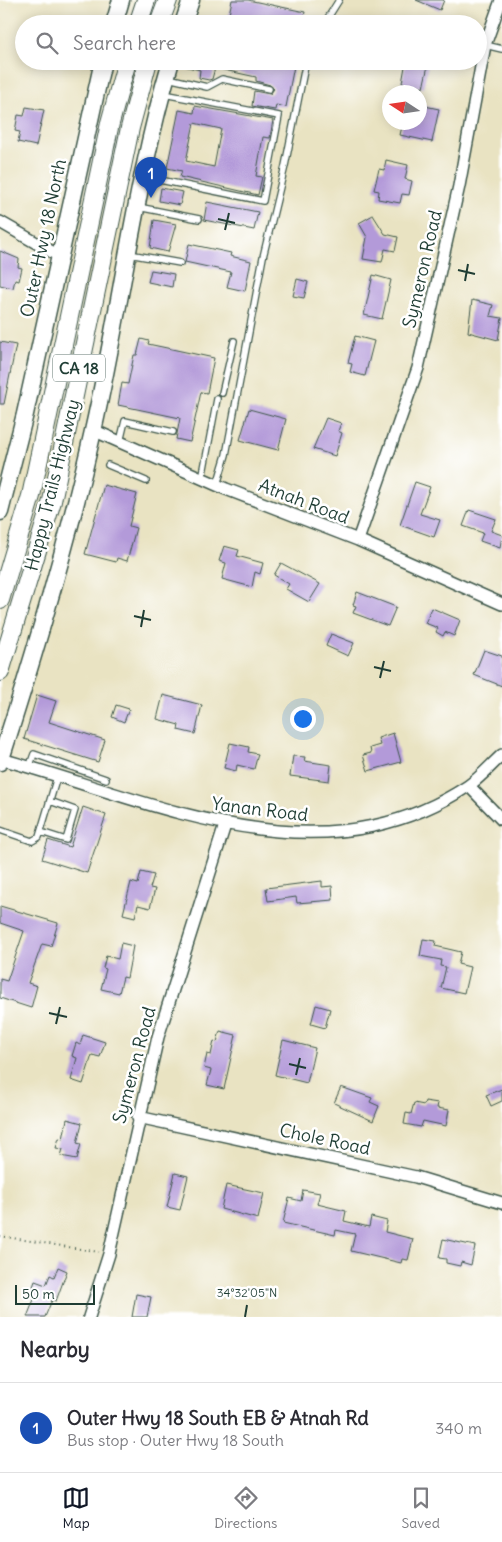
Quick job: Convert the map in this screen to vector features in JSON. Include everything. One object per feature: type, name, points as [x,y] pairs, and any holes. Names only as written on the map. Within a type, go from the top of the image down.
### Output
[{"type":"main road","points":[[141,15],[146,0]]},
{"type":"main road","points":[[162,15],[168,0]]},
{"type":"main road","name":"Happy Trails Highway","points":[[0,600],[31,496],[110,123],[125,70]]},
{"type":"main road","name":"Happy Trails Highway","points":[[0,672],[52,501],[130,128],[146,70]]},
{"type":"street","points":[[117,15],[121,0]]},
{"type":"street","points":[[186,15],[191,0]]},
{"type":"street","name":"Symeron Road","points":[[487,39],[501,0]]},
{"type":"street","name":"Outer Hwy 18 North","points":[[0,512],[24,414],[101,70]]},
{"type":"street","points":[[0,761],[67,540],[93,430],[142,177],[168,70]]},
{"type":"street","name":"Symeron Road","points":[[358,540],[418,368],[459,186],[480,70]]},
{"type":"street","points":[[0,222],[59,256]]},
{"type":"street","name":"Atnah Road","points":[[93,430],[216,485],[358,540],[502,604]]},
{"type":"street","name":"Yanan Road","points":[[0,761],[29,768],[150,806],[225,825],[299,834],[354,830],[406,818],[469,786],[502,755]]},
{"type":"street","points":[[469,786],[502,820]]},
{"type":"street","name":"Symeron Road","points":[[89,1317],[109,1254],[138,1117],[158,1037],[225,825]]},
{"type":"street","name":"Chole Road","points":[[138,1117],[416,1176],[502,1203]]},
{"type":"lane","points":[[330,15],[339,0]]},
{"type":"lane","points":[[487,45],[502,48]]},
{"type":"lane","points":[[216,485],[226,455],[262,257],[285,166],[304,70]]},
{"type":"lane","points":[[166,77],[208,87],[222,79],[269,88]]},
{"type":"lane","points":[[142,177],[263,201],[278,116],[162,94]]},
{"type":"lane","points":[[136,206],[198,219]]},
{"type":"lane","points":[[127,254],[180,263]]},
{"type":"lane","points":[[222,393],[234,341]]},
{"type":"lane","points":[[202,479],[218,399]]},
{"type":"lane","points":[[120,442],[125,421],[173,432]]},
{"type":"lane","points":[[108,466],[146,481]]},
{"type":"lane","points":[[29,768],[34,754],[106,779]]},
{"type":"lane","points":[[0,830],[32,841],[40,837],[57,777]]},
{"type":"lane","points":[[41,832],[66,840],[75,810],[50,801]]},
{"type":"path","points":[[0,1236],[109,1254]]},
{"type":"building","points":[[232,0],[248,0],[305,12],[304,15],[229,15]]},
{"type":"building","points":[[416,0],[444,0],[440,10]]},
{"type":"building","points":[[200,70],[214,70],[212,79],[199,78]]},
{"type":"building","points":[[224,70],[293,70],[286,107],[276,105],[275,110],[252,106],[254,91],[270,94],[274,89],[270,85],[256,81],[256,77]]},
{"type":"building","points":[[404,70],[427,70],[424,85],[402,83]]},
{"type":"building","points":[[195,106],[273,120],[270,138],[263,137],[256,176],[262,177],[258,195],[180,177],[182,171],[167,168],[179,110],[194,113]],"holes":[[[194,123],[221,129],[214,167],[186,161]]]},
{"type":"building","points":[[427,106],[439,109],[432,142],[400,135],[401,130],[427,130]]},
{"type":"building","points":[[26,107],[44,110],[36,146],[18,142],[20,132],[15,131],[18,115],[24,116]]},
{"type":"building","points":[[386,160],[408,165],[405,179],[412,181],[409,195],[402,194],[400,203],[378,199],[379,191],[374,190],[379,169],[384,170]]},
{"type":"building","points":[[161,188],[183,192],[180,205],[159,201]]},
{"type":"building","points":[[207,202],[258,212],[254,230],[204,220]]},
{"type":"building","points":[[373,215],[385,234],[398,237],[395,251],[385,249],[382,262],[363,259],[367,237],[359,223]]},
{"type":"building","points":[[154,220],[176,224],[168,252],[150,248]]},
{"type":"building","points":[[189,244],[231,253],[230,256],[251,261],[245,291],[227,287],[231,272],[185,262]]},
{"type":"building","points":[[0,251],[19,259],[18,267],[22,268],[19,281],[15,280],[13,288],[0,285]]},
{"type":"building","points":[[151,270],[174,274],[172,287],[148,282]]},
{"type":"building","points":[[373,275],[391,280],[382,319],[364,315]]},
{"type":"building","points":[[297,279],[308,282],[304,298],[293,296]]},
{"type":"building","points":[[472,300],[493,305],[490,316],[502,318],[498,340],[468,332]]},
{"type":"building","points":[[355,336],[374,341],[365,376],[350,372],[352,364],[348,363]]},
{"type":"building","points":[[141,339],[149,341],[148,344],[214,358],[207,393],[201,392],[190,442],[176,439],[180,418],[118,405],[122,383],[128,384],[134,355],[137,355]]},
{"type":"building","points":[[0,342],[16,345],[4,404],[0,404]]},
{"type":"building","points":[[249,409],[286,419],[278,450],[240,440]]},
{"type":"building","points":[[326,418],[341,423],[338,431],[342,433],[335,456],[313,449]]},
{"type":"building","points":[[415,482],[430,487],[420,514],[440,520],[434,537],[400,525]]},
{"type":"building","points":[[104,485],[137,494],[129,526],[136,528],[127,561],[117,558],[116,562],[85,554]]},
{"type":"building","points":[[469,510],[496,519],[491,531],[502,535],[500,548],[480,541],[483,533],[463,526]]},
{"type":"building","points":[[224,546],[239,550],[237,556],[263,563],[260,574],[255,572],[252,587],[222,579],[226,563],[219,561]]},
{"type":"building","points":[[281,563],[320,584],[309,602],[286,589],[289,584],[274,575]]},
{"type":"building","points":[[357,592],[396,607],[388,626],[353,613],[356,606],[353,605]]},
{"type":"building","points":[[432,608],[460,620],[454,636],[445,632],[443,636],[436,632],[438,628],[425,623]]},
{"type":"building","points":[[331,634],[354,643],[348,656],[326,646]]},
{"type":"building","points":[[484,650],[502,656],[502,686],[474,675]]},
{"type":"building","points":[[37,695],[56,701],[49,722],[105,740],[98,762],[24,739]]},
{"type":"building","points":[[163,695],[202,705],[195,734],[178,730],[179,725],[157,719]]},
{"type":"building","points":[[116,705],[129,709],[124,722],[112,717]]},
{"type":"building","points":[[393,733],[401,762],[368,771],[363,755],[371,753],[370,748],[380,745],[378,738]]},
{"type":"building","points":[[230,743],[249,747],[248,752],[258,754],[254,769],[237,765],[236,771],[224,768]]},
{"type":"building","points":[[293,756],[305,757],[304,761],[331,765],[329,781],[290,776]]},
{"type":"building","points":[[83,807],[106,815],[87,873],[42,859],[48,840],[70,847]]},
{"type":"building","points":[[141,872],[154,875],[150,888],[155,889],[150,908],[138,905],[135,917],[123,914],[131,882],[138,884]]},
{"type":"building","points":[[322,881],[322,887],[332,886],[333,900],[297,903],[296,897],[268,901],[266,888]]},
{"type":"building","points":[[0,906],[58,923],[51,946],[42,944],[28,983],[37,986],[31,1008],[0,998],[0,979],[7,981],[24,931],[0,923]]},
{"type":"building","points":[[423,939],[436,941],[435,946],[461,952],[458,964],[470,967],[464,993],[441,988],[446,967],[440,966],[441,960],[420,956]]},
{"type":"building","points":[[121,943],[133,946],[127,978],[123,977],[119,993],[101,989],[106,969],[103,968],[106,956],[118,959]]},
{"type":"building","points":[[316,1005],[330,1009],[325,1028],[311,1024]]},
{"type":"building","points":[[220,1031],[236,1035],[224,1089],[207,1085],[211,1070],[204,1068],[207,1054],[211,1055],[214,1041],[217,1042]]},
{"type":"building","points":[[83,1035],[105,1042],[100,1057],[92,1055],[83,1084],[71,1080],[77,1058],[72,1056],[76,1043],[80,1045]]},
{"type":"building","points":[[283,1040],[315,1048],[307,1083],[275,1075]]},
{"type":"building","points":[[341,1087],[372,1098],[370,1102],[379,1106],[373,1121],[334,1103]]},
{"type":"building","points":[[502,1089],[502,1101],[491,1106],[486,1095]]},
{"type":"building","points":[[425,1101],[438,1103],[437,1108],[449,1110],[446,1126],[423,1121],[421,1127],[404,1124],[406,1113],[411,1114],[414,1103],[424,1105]]},
{"type":"building","points":[[67,1119],[82,1123],[77,1143],[81,1144],[77,1159],[61,1156],[63,1149],[56,1148],[59,1138],[63,1139]]},
{"type":"building","points":[[175,1173],[188,1176],[180,1210],[167,1207]]},
{"type":"building","points":[[226,1185],[264,1193],[258,1219],[221,1209]]},
{"type":"building","points":[[303,1190],[320,1193],[317,1204],[346,1211],[344,1221],[369,1227],[371,1217],[387,1221],[385,1232],[413,1239],[408,1260],[402,1259],[401,1263],[351,1251],[355,1234],[336,1230],[335,1235],[283,1223],[289,1198],[301,1201]]},
{"type":"building","points":[[443,1239],[475,1246],[471,1265],[461,1262],[460,1266],[446,1263],[446,1259],[439,1258]]},
{"type":"building","points":[[58,1267],[67,1271],[56,1301],[52,1300],[45,1317],[27,1317],[35,1297],[30,1295],[35,1281],[46,1285],[50,1275],[54,1277]]},
{"type":"building","points":[[136,1294],[151,1297],[147,1317],[132,1317]]},
{"type":"place","name":"Outer Hwy 18 South EB & Atnah Rd","points":[[151,198]]}]
